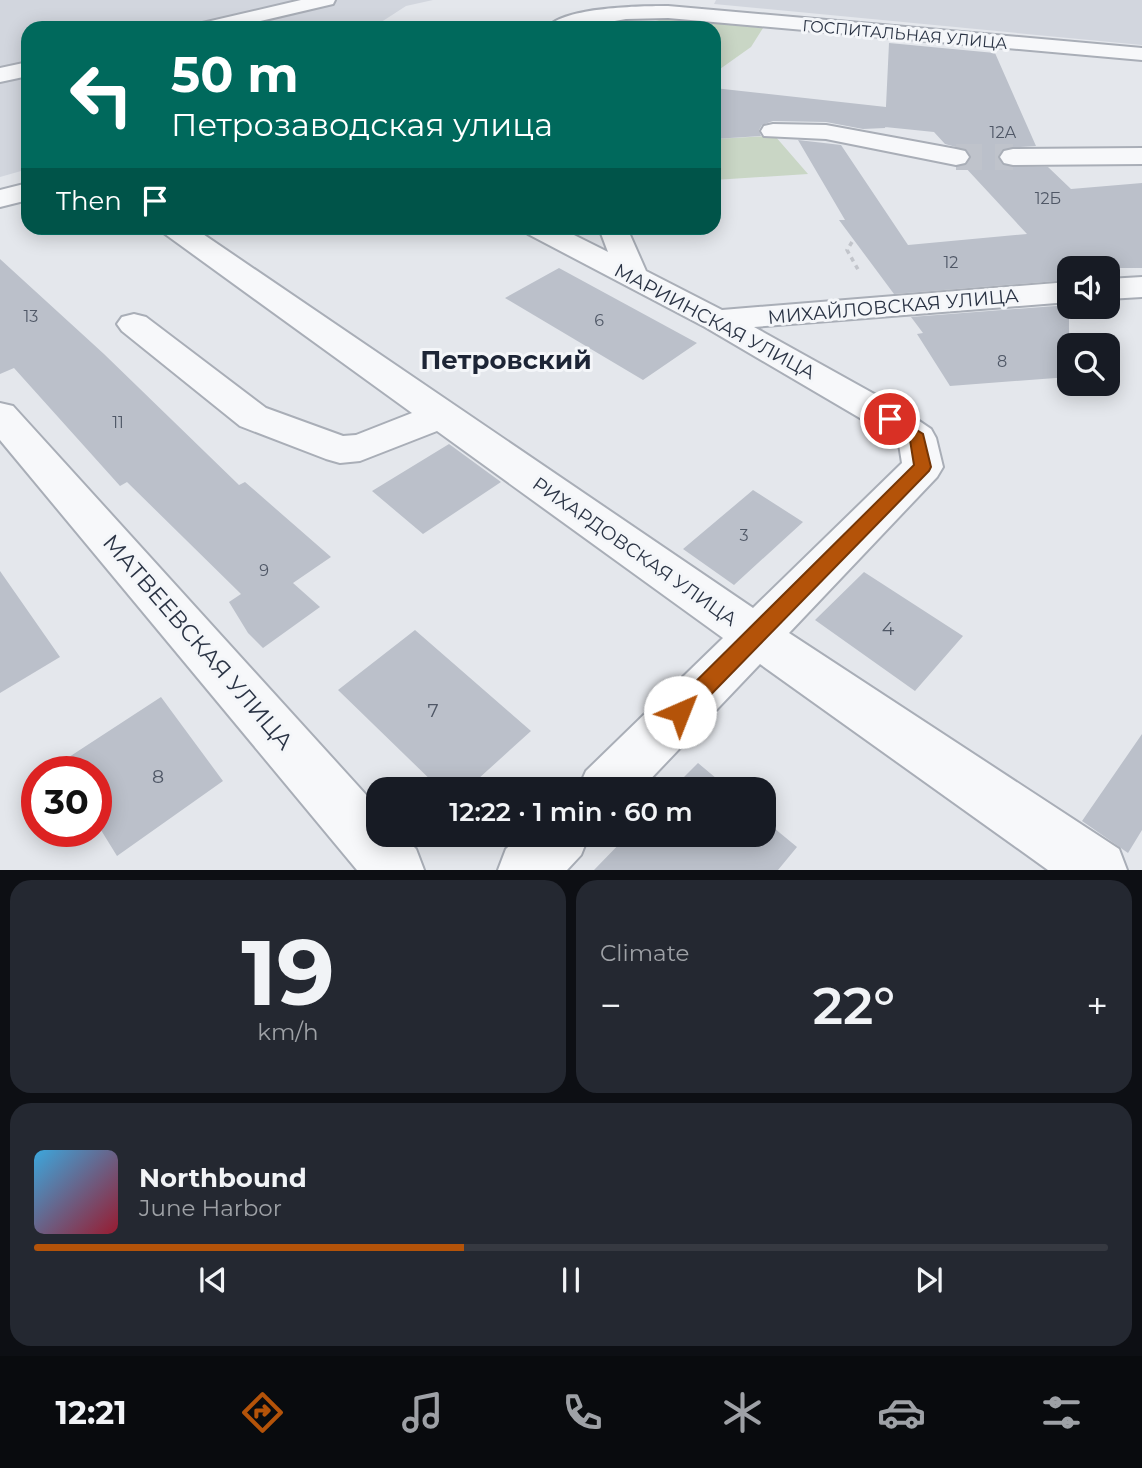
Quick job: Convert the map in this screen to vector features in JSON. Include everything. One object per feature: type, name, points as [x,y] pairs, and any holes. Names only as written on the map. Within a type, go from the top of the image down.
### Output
[{"type":"street","points":[[229,21],[288,4],[326,0]]},
{"type":"street","name":"ГОСПИТАЛЬНАЯ УЛИЦА","points":[[576,21],[669,6],[1142,54]]},
{"type":"street","points":[[0,75],[21,70]]},
{"type":"street","points":[[774,131],[827,132],[903,149],[956,157]]},
{"type":"street","points":[[1013,156],[1142,156]]},
{"type":"street","points":[[0,199],[21,193]]},
{"type":"street","name":"РИХАРДОВСКАЯ УЛИЦА","points":[[185,235],[755,635],[1098,870]]},
{"type":"street","name":"МАРИИНСКАЯ УЛИЦА","points":[[552,235],[717,320],[890,419],[917,438],[923,467],[755,635]]},
{"type":"street","points":[[616,235],[633,277]]},
{"type":"street","points":[[1120,288],[1142,287]]},
{"type":"street","name":"МИХАЙЛОВСКАЯ УЛИЦА","points":[[717,320],[1057,293]]},
{"type":"street","points":[[134,324],[253,417],[340,450],[360,448],[405,432],[439,413]]},
{"type":"street","name":"МАТВЕЕВСКАЯ УЛИЦА","points":[[0,415],[395,870]]},
{"type":"street","points":[[617,777],[755,635]]},
{"type":"street","points":[[527,870],[549,847]]},
{"type":"shaded area","points":[[0,0],[433,0],[406,6],[383,21],[21,21],[21,171],[0,177]]},
{"type":"shaded area","points":[[716,0],[1142,0],[1142,45],[714,4]]},
{"type":"green space","points":[[666,18],[695,21],[656,21]]},
{"type":"green space","points":[[721,24],[763,28],[751,47],[721,68]]},
{"type":"green space","points":[[775,136],[808,174],[721,180],[721,139]]},
{"type":"building","points":[[889,43],[995,53],[1036,146],[1003,148],[998,156],[1003,166],[1048,167],[1071,189],[1142,183],[1142,268],[1120,268],[1120,256],[1057,256],[1057,281],[894,294],[839,220],[845,220],[798,140],[841,145],[908,245],[1027,234],[964,166],[971,158],[967,150],[945,144],[934,132],[885,127]]},
{"type":"building","points":[[721,89],[886,107],[885,128],[863,129],[826,122],[773,121],[762,125],[759,130],[761,136],[721,139]]},
{"type":"building","points":[[0,259],[104,354],[239,485],[245,482],[331,557],[293,583],[320,607],[263,648],[248,633],[229,602],[241,594],[127,482],[120,486],[14,368],[0,374]]},
{"type":"building","points":[[559,268],[697,343],[643,380],[505,298]]},
{"type":"building","points":[[1057,306],[1057,319],[1069,319],[1069,333],[1057,333],[1057,378],[950,386],[917,334],[923,333],[911,317]]},
{"type":"building","points":[[449,444],[501,482],[423,534],[372,491]]},
{"type":"building","points":[[753,490],[803,522],[734,585],[683,549]]},
{"type":"building","points":[[0,571],[60,657],[0,693]]},
{"type":"building","points":[[864,572],[963,636],[915,691],[815,620]]},
{"type":"building","points":[[415,630],[531,731],[480,777],[428,777],[338,690]]},
{"type":"building","points":[[161,697],[223,781],[117,856],[111,847],[112,756],[71,756]]},
{"type":"building","points":[[1142,734],[1142,830],[1128,853],[1082,821]]},
{"type":"building","points":[[698,763],[715,777],[684,777]]},
{"type":"building","points":[[776,830],[797,847],[778,870],[594,870],[616,847],[776,847]]},
{"type":"tunnel","points":[[956,157],[1013,157]]},
{"type":"district","name":"Петровский","points":[[506,360]]},
{"type":"route","points":[[680,712],[923,467],[917,438],[890,419]]}]
